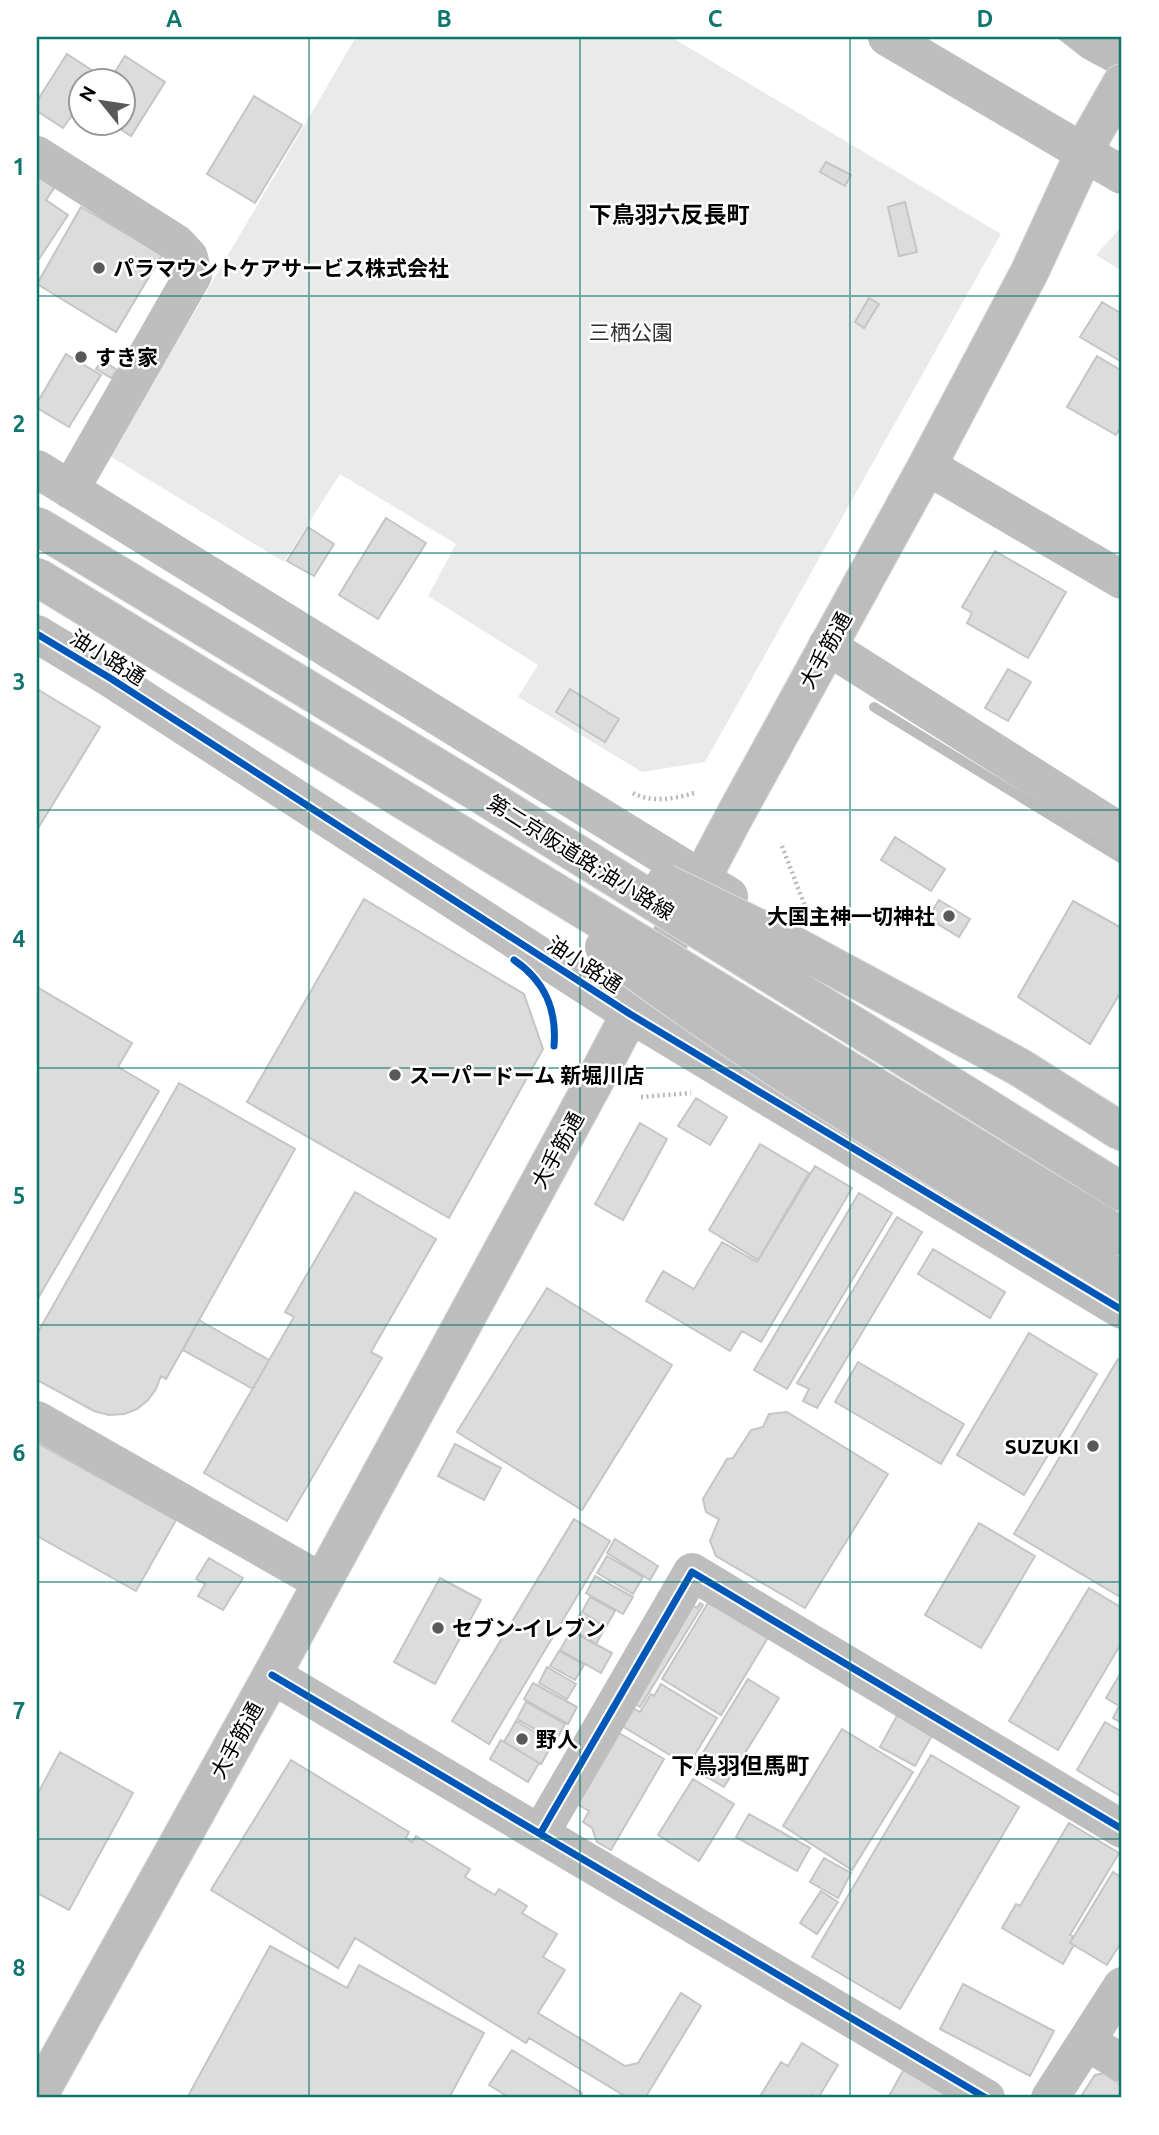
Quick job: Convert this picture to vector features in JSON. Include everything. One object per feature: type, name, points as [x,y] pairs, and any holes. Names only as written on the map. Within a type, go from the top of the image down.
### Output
[{"type":"main road","name":"大手筋通","points":[[42,2078],[272,1675],[631,1014],[1030,271],[1090,143],[1122,83]]},
{"type":"main road","name":"第二京阪道路;油小路線","points":[[37,526],[474,790],[1122,1192]]},
{"type":"main road","name":"第二京阪道路;油小路線","points":[[37,577],[1122,1237]]},
{"type":"main road","points":[[474,790],[791,944],[1018,1067],[1122,1132]]},
{"type":"main road","points":[[450,829],[663,992],[783,1071],[1122,1282]]},
{"type":"street","points":[[887,37],[1090,143],[1122,175]]},
{"type":"street","points":[[37,155],[176,243],[189,257],[193,275],[70,489]]},
{"type":"street","points":[[927,466],[1122,580]]},
{"type":"street","points":[[37,469],[702,879],[1122,1144]]},
{"type":"street","name":"油小路通","points":[[37,634],[121,685],[631,1014],[1122,1310]]},
{"type":"street","points":[[827,646],[1122,833]]},
{"type":"street","points":[[37,1420],[321,1582]]},
{"type":"street","points":[[540,1833],[692,1572],[1122,1829]]},
{"type":"street","points":[[272,1675],[986,2098]]},
{"type":"street","points":[[1050,2098],[1122,1986]]},
{"type":"street","points":[[1087,2042],[1122,2063]]},
{"type":"path","points":[[628,790],[640,796],[658,799],[694,793]]},
{"type":"green space","name":"三栖公園","points":[[356,37],[671,37],[1001,234],[705,762],[642,772],[518,697],[538,665],[428,596],[456,544],[340,474],[284,562],[110,456]]},
{"type":"green space","points":[[1122,228],[1122,271],[1096,255]]},
{"type":"shaded area","points":[[1056,37],[1122,37],[1122,79],[1083,58]]},
{"type":"building","points":[[67,54],[85,66],[66,66],[66,124],[63,128],[37,111],[37,101]]},
{"type":"building","points":[[125,56],[165,82],[136,128],[136,66],[119,66]]},
{"type":"building","points":[[254,96],[302,125],[255,203],[207,174]]},
{"type":"building","points":[[826,162],[851,175],[845,186],[820,172]]},
{"type":"building","points":[[37,172],[57,184],[46,200],[68,215],[37,262]]},
{"type":"building","points":[[905,202],[917,252],[899,256],[888,207]]},
{"type":"building","name":"パラマウントケアサービス株式会社","points":[[81,207],[162,255],[116,332],[37,284]]},
{"type":"building","points":[[869,298],[879,304],[864,328],[855,322]]},
{"type":"building","points":[[1102,302],[1122,314],[1122,362],[1080,337]]},
{"type":"building","points":[[66,354],[101,375],[69,427],[37,408],[37,403]]},
{"type":"building","points":[[1097,356],[1122,371],[1122,425],[1116,435],[1067,407]]},
{"type":"building","points":[[102,360],[117,370],[111,378],[96,369]]},
{"type":"building","points":[[386,518],[426,543],[378,619],[339,595]]},
{"type":"building","points":[[308,527],[334,544],[314,576],[287,561]]},
{"type":"building","points":[[995,551],[1066,592],[1028,658],[967,623],[972,613],[962,607]]},
{"type":"building","points":[[1008,669],[1031,682],[1008,721],[985,708]]},
{"type":"building","points":[[37,689],[100,727],[37,830]]},
{"type":"building","points":[[570,689],[619,719],[605,742],[556,712]]},
{"type":"building","points":[[895,837],[945,869],[931,891],[881,860]]},
{"type":"building","name":"スーパードーム 新堀川店","points":[[364,899],[524,994],[543,1049],[449,1218],[247,1102]]},
{"type":"building","points":[[939,900],[970,919],[959,937],[928,918]]},
{"type":"building","points":[[1073,901],[1122,928],[1122,990],[1090,1044],[1018,997]]},
{"type":"building","points":[[37,987],[132,1043],[118,1067],[159,1091],[37,1300]]},
{"type":"building","points":[[179,1083],[295,1149],[166,1379],[161,1376],[148,1400],[137,1409],[124,1414],[109,1415],[94,1411],[37,1380],[37,1334]]},
{"type":"building","points":[[696,1098],[727,1117],[710,1145],[678,1126]]},
{"type":"building","points":[[640,1123],[667,1139],[623,1220],[595,1204]]},
{"type":"building","points":[[760,1144],[809,1173],[758,1260],[709,1230]]},
{"type":"building","points":[[815,1166],[852,1188],[761,1342],[742,1331],[730,1351],[646,1301],[663,1271],[694,1289],[722,1242],[757,1262]]},
{"type":"building","points":[[355,1192],[436,1239],[371,1352],[382,1358],[287,1521],[204,1473],[294,1317],[285,1312]]},
{"type":"building","points":[[859,1193],[892,1213],[787,1389],[754,1370]]},
{"type":"building","points":[[897,1217],[922,1232],[817,1408],[803,1401],[809,1389],[797,1383]]},
{"type":"building","points":[[933,1249],[1005,1292],[990,1318],[918,1274]]},
{"type":"building","points":[[547,1288],[672,1365],[582,1510],[457,1432]]},
{"type":"building","points":[[199,1320],[269,1360],[253,1389],[183,1350]]},
{"type":"building","points":[[1029,1333],[1097,1374],[1024,1495],[957,1455]]},
{"type":"building","name":"SUZUKI","points":[[1118,1359],[1122,1362],[1122,1598],[1014,1534]]},
{"type":"building","points":[[858,1362],[964,1424],[941,1464],[835,1402]]},
{"type":"building","points":[[787,1412],[888,1474],[805,1608],[716,1556],[710,1541],[719,1519],[706,1512],[703,1499],[727,1459],[733,1458],[751,1430],[763,1427],[769,1414]]},
{"type":"building","points":[[37,1443],[176,1520],[136,1591],[37,1536]]},
{"type":"building","points":[[455,1444],[501,1468],[484,1500],[438,1476]]},
{"type":"building","points":[[574,1519],[610,1541],[489,1744],[452,1721]]},
{"type":"building","points":[[979,1523],[1035,1556],[981,1648],[925,1615]]},
{"type":"building","points":[[615,1539],[658,1566],[650,1580],[607,1553]]},
{"type":"building","points":[[607,1556],[643,1577],[633,1594],[597,1573]]},
{"type":"building","points":[[209,1558],[243,1578],[223,1610],[198,1596],[205,1584],[196,1579]]},
{"type":"building","points":[[595,1576],[633,1597],[623,1614],[586,1593]]},
{"type":"building","points":[[440,1578],[481,1600],[435,1684],[394,1662]]},
{"type":"building","points":[[1089,1588],[1122,1608],[1122,1642],[1058,1750],[1009,1721]]},
{"type":"building","points":[[590,1597],[615,1611],[606,1627],[582,1612]]},
{"type":"building","points":[[688,1602],[697,1608],[700,1603],[703,1605],[640,1707],[633,1703]]},
{"type":"building","points":[[708,1603],[769,1636],[721,1715],[662,1679]]},
{"type":"building","points":[[580,1614],[605,1628],[596,1644],[572,1629]]},
{"type":"building","points":[[571,1631],[612,1653],[601,1673],[560,1650]]},
{"type":"building","points":[[559,1651],[584,1665],[575,1680],[550,1666]]},
{"type":"building","points":[[547,1667],[576,1684],[567,1699],[539,1683]]},
{"type":"building","points":[[1122,1671],[1122,1723],[1113,1718],[1119,1706],[1106,1698]]},
{"type":"building","points":[[748,1679],[779,1698],[724,1787],[693,1769]]},
{"type":"building","points":[[533,1683],[577,1707],[568,1724],[524,1699]]},
{"type":"building","points":[[661,1684],[717,1718],[688,1766],[622,1726],[633,1708],[640,1712]]},
{"type":"building","points":[[526,1702],[565,1724],[556,1741],[517,1719]]},
{"type":"building","points":[[899,1712],[934,1732],[915,1766],[880,1747]]},
{"type":"building","points":[[516,1721],[553,1743],[541,1764],[504,1742]]},
{"type":"building","points":[[1105,1722],[1122,1732],[1122,1797],[1077,1770]]},
{"type":"building","points":[[842,1729],[913,1772],[852,1870],[783,1826]]},
{"type":"building","points":[[619,1733],[664,1759],[611,1850],[597,1842],[592,1828],[583,1822],[589,1811],[577,1804]]},
{"type":"building","points":[[501,1740],[539,1763],[528,1782],[490,1759]]},
{"type":"building","points":[[60,1752],[133,1793],[69,1910],[37,1893],[37,1795]]},
{"type":"building","points":[[931,1755],[1019,1807],[900,2009],[812,1957]]},
{"type":"building","points":[[291,1760],[409,1832],[406,1838],[412,1842],[416,1836],[470,1869],[465,1877],[495,1895],[499,1889],[527,1906],[522,1913],[557,1934],[543,1957],[565,1970],[538,2013],[625,2066],[638,2063],[681,1993],[701,2006],[645,2098],[628,2098],[529,2038],[526,2043],[355,1938],[338,1968],[211,1890]]},
{"type":"building","points":[[693,1779],[734,1804],[699,1861],[658,1835]]},
{"type":"building","points":[[749,1814],[810,1848],[797,1871],[736,1837]]},
{"type":"building","points":[[1069,1823],[1119,1853],[1070,1935],[1074,1937],[1070,1943],[1074,1945],[1063,1964],[1002,1928],[1016,1904],[1020,1906]]},
{"type":"building","points":[[824,1858],[851,1873],[838,1898],[810,1882]]},
{"type":"building","points":[[1113,1872],[1122,1878],[1122,1941],[1107,1965],[1070,1943]]},
{"type":"building","points":[[821,1891],[838,1902],[817,1934],[800,1923]]},
{"type":"building","points":[[270,1946],[347,1988],[359,1965],[484,2033],[449,2098],[187,2098]]},
{"type":"building","points":[[963,1984],[1054,2031],[1030,2076],[940,2029]]},
{"type":"building","points":[[802,2043],[838,2065],[818,2098],[812,2095],[810,2098],[759,2098],[781,2062],[788,2066]]},
{"type":"building","points":[[512,2050],[582,2093],[579,2098],[510,2098],[489,2085]]},
{"type":"building","points":[[905,2067],[950,2092],[946,2098],[888,2098]]},
{"type":"building","points":[[1104,2073],[1122,2086],[1122,2098],[1080,2098],[1095,2075]]},
{"type":"waterway","points":[[874,707],[1122,859]]},
{"type":"cycle path","points":[[37,634],[110,678],[630,1014],[1122,1310]]},
{"type":"cycle path","points":[[514,960],[534,977],[547,997],[553,1020],[554,1046]]},
{"type":"cycle path","points":[[540,1834],[692,1572],[1122,1829]]},
{"type":"cycle path","points":[[272,1675],[986,2098]]},
{"type":"place","name":"パラマウントケアサービス株式会社","points":[[99,268]]},
{"type":"place","name":"すき家","points":[[81,357]]},
{"type":"place","name":"大国主神一切神社","points":[[949,916]]},
{"type":"place","name":"スーパードーム 新堀川店","points":[[395,1075]]},
{"type":"place","name":"SUZUKI","points":[[1093,1446]]},
{"type":"place","name":"セブン-イレブン","points":[[438,1628]]},
{"type":"place","name":"野人","points":[[522,1739]]},
{"type":"district","name":"下鳥羽六反長町","points":[[669,214]]},
{"type":"district","name":"下鳥羽但馬町","points":[[740,1765]]}]
